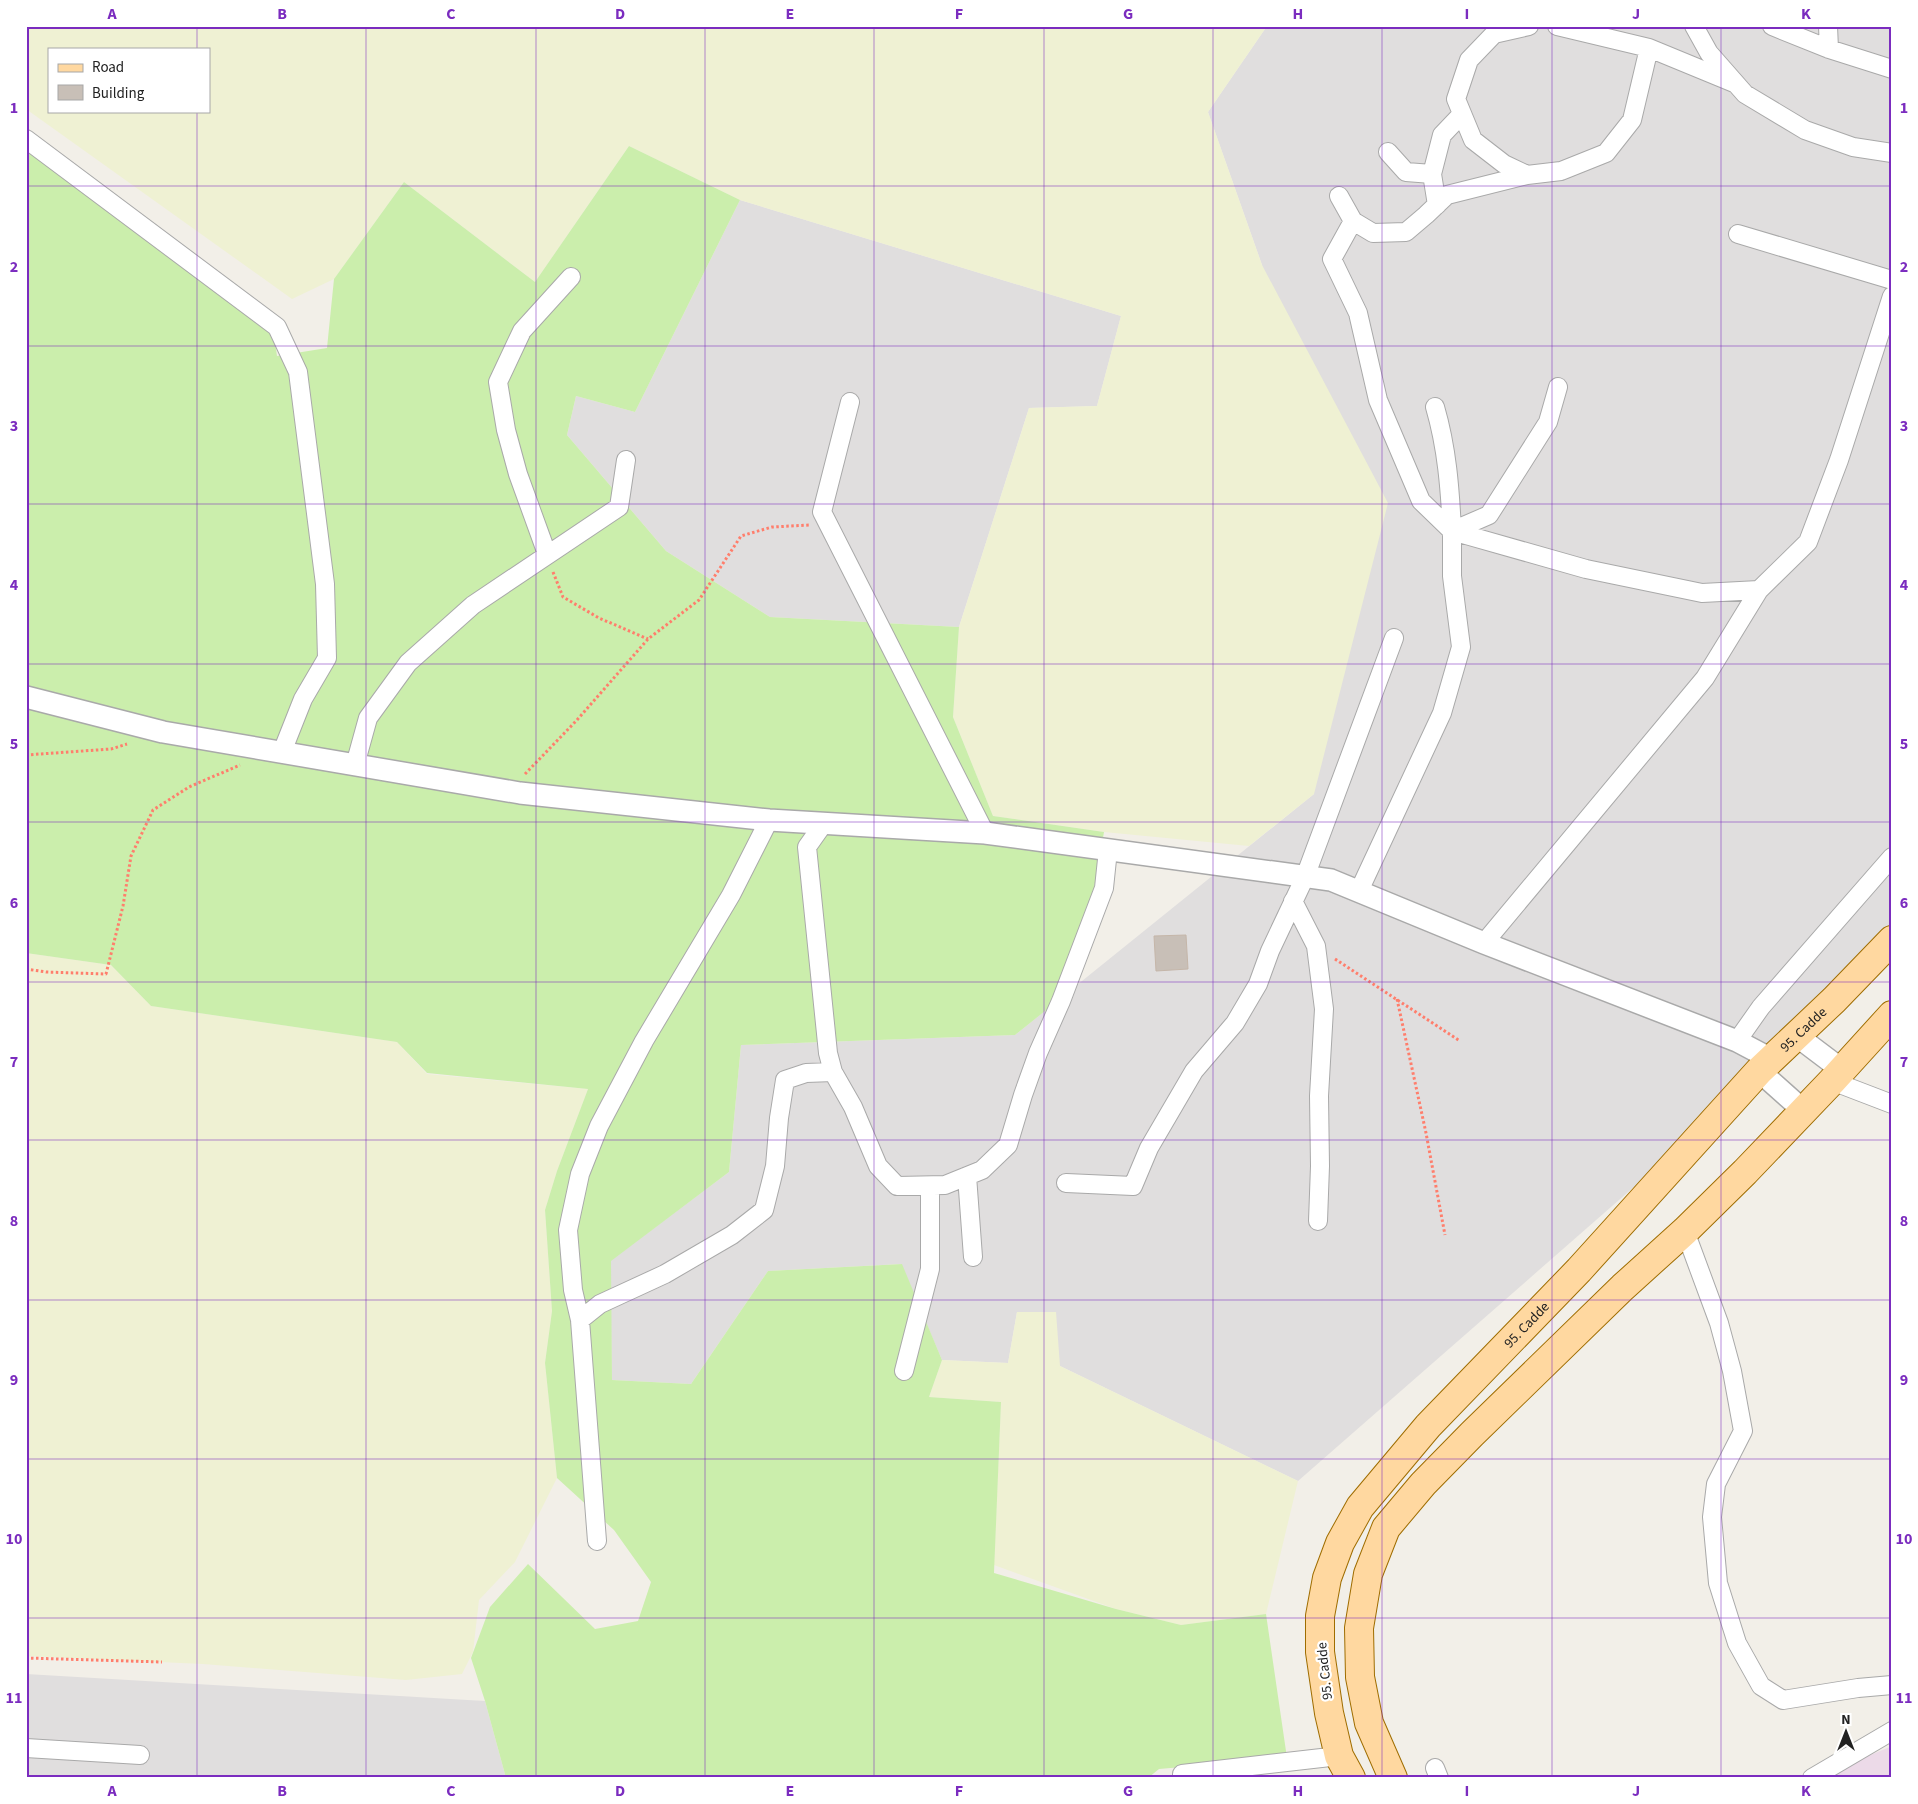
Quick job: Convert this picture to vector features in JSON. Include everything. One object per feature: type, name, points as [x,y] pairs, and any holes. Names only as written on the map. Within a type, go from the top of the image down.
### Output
[{"type":"main road","name":"95. Cadde","points":[[1345,1767],[1329,1713],[1320,1652],[1320,1616],[1330,1569],[1340,1543],[1360,1507],[1428,1426],[1580,1270],[1765,1065],[1892,940]]},
{"type":"main road","points":[[1393,1778],[1369,1723],[1360,1677],[1359,1628],[1368,1574],[1386,1528],[1423,1484],[1472,1434],[1623,1287],[1685,1231],[1837,1076],[1892,1015]]},
{"type":"street","points":[[1527,175],[1504,164],[1473,140],[1456,99],[1469,60],[1494,34],[1529,26]]},
{"type":"street","points":[[1557,26],[1649,48],[1736,84]]},
{"type":"street","points":[[1694,26],[1709,52],[1745,94],[1805,130],[1853,147],[1892,153]]},
{"type":"street","points":[[1772,26],[1828,48],[1892,69]]},
{"type":"street","points":[[1828,26],[1828,48]]},
{"type":"street","points":[[1338,196],[1353,222],[1374,233],[1406,232],[1447,194],[1527,175],[1561,171],[1606,153],[1632,120],[1649,48]]},
{"type":"street","points":[[1437,205],[1432,174],[1442,135],[1462,114]]},
{"type":"street","points":[[26,139],[277,327],[298,372],[325,584],[327,658],[303,699],[282,752]]},
{"type":"street","points":[[1388,152],[1406,172],[1432,174]]},
{"type":"street","points":[[1353,222],[1332,259],[1358,313],[1378,400],[1421,501],[1452,531],[1586,569],[1702,593],[1759,590]]},
{"type":"street","points":[[1738,234],[1892,280]]},
{"type":"street","points":[[547,554],[518,474],[506,430],[498,382],[522,331],[571,277]]},
{"type":"street","points":[[1484,942],[1706,678],[1759,590],[1808,542],[1839,460],[1892,296]]},
{"type":"street","points":[[1452,531],[1489,515],[1548,422],[1558,387]]},
{"type":"street","points":[[850,402],[822,512],[985,833]]},
{"type":"street","points":[[1358,891],[1442,713],[1461,648],[1452,576],[1452,531],[1443,434],[1435,407]]},
{"type":"street","points":[[355,765],[368,718],[408,663],[473,605],[619,507],[626,460]]},
{"type":"street","points":[[1066,1183],[1133,1186],[1149,1148],[1194,1071],[1235,1023],[1258,984],[1270,951],[1305,877],[1394,638]]},
{"type":"street","points":[[26,697],[163,732],[509,791],[768,820],[985,833],[1331,880],[1737,1041],[1765,1065],[1804,1110]]},
{"type":"street","points":[[597,1541],[580,1320],[573,1290],[568,1230],[580,1174],[599,1126],[644,1041],[731,895],[768,820]]},
{"type":"street","points":[[824,823],[807,847],[828,1053],[833,1072],[853,1107],[878,1166],[897,1186],[945,1185],[982,1170],[1008,1145],[1038,1053],[1062,1001],[1104,888],[1108,850]]},
{"type":"street","points":[[1737,1041],[1761,1007],[1892,857]]},
{"type":"street","points":[[1293,902],[1316,946],[1324,1009],[1319,1096],[1320,1166],[1318,1221]]},
{"type":"street","points":[[1796,1036],[1837,1076],[1892,1104]]},
{"type":"street","points":[[580,1320],[600,1304],[665,1274],[732,1235],[764,1210],[775,1166],[779,1118],[785,1080],[806,1073],[833,1072]]},
{"type":"street","points":[[967,1176],[973,1257]]},
{"type":"street","points":[[904,1371],[930,1269],[930,1186]]},
{"type":"street","points":[[1685,1231],[1719,1323],[1732,1371],[1743,1431],[1716,1484],[1712,1517],[1718,1583],[1738,1643],[1761,1686],[1783,1700],[1858,1688],[1892,1685]]},
{"type":"street","points":[[1812,1778],[1892,1731]]},
{"type":"street","points":[[26,1748],[140,1755]]},
{"type":"street","points":[[1182,1774],[1345,1767]]},
{"type":"path","points":[[509,791],[576,720],[648,639],[699,600],[741,536],[772,527],[828,525]]},
{"type":"path","points":[[547,554],[563,597],[599,618],[648,639]]},
{"type":"path","points":[[26,755],[111,749],[128,744]]},
{"type":"path","points":[[26,969],[46,972],[106,974],[123,906],[131,856],[153,810],[189,787],[248,763]]},
{"type":"path","points":[[1316,946],[1460,1041]]},
{"type":"path","points":[[1397,999],[1446,1235]]},
{"type":"path","points":[[26,1658],[162,1662]]},
{"type":"shaded area","points":[[1267,26],[1892,26],[1892,961],[1298,1481],[1060,1366],[1017,1312],[1008,1363],[942,1360],[901,1264],[768,1271],[691,1384],[612,1380],[610,1261],[729,1172],[741,1045],[1015,1035],[1314,794],[1262,265],[1208,112]]},
{"type":"shaded area","points":[[740,200],[1121,316],[1097,406],[1029,408],[959,627],[770,617],[666,551],[567,435],[576,396],[635,412]]},
{"type":"shaded area","points":[[26,1674],[485,1701],[506,1778],[26,1778]]},
{"type":"shaded area","points":[[1892,1746],[1892,1778],[1815,1778]]},
{"type":"green space","points":[[26,26],[1267,26],[1208,112],[1262,265],[1388,503],[1314,794],[1249,846],[1104,832],[993,816],[953,717],[959,627],[1029,408],[1097,406],[1121,316],[740,200],[629,146],[535,282],[404,182],[334,279],[292,299],[26,109]]},
{"type":"green space","points":[[26,133],[271,314],[277,356],[327,348],[334,279],[404,182],[535,282],[629,146],[740,200],[635,412],[576,396],[567,435],[666,551],[770,617],[959,627],[953,717],[993,816],[1104,832],[1094,888],[1050,1007],[1015,1035],[741,1045],[729,1172],[611,1261],[612,1380],[691,1384],[768,1271],[902,1264],[942,1360],[929,1397],[1001,1402],[994,1573],[1116,1609],[1181,1625],[1266,1614],[1287,1758],[1159,1769],[1148,1778],[506,1778],[471,1658],[490,1607],[528,1564],[595,1629],[638,1621],[651,1582],[614,1530],[557,1478],[545,1363],[552,1311],[545,1210],[557,1171],[588,1089],[427,1073],[397,1042],[151,1006],[111,965],[26,953]]},
{"type":"green space","points":[[26,953],[111,965],[151,1006],[397,1042],[427,1074],[588,1089],[557,1171],[545,1210],[552,1311],[545,1363],[557,1478],[515,1562],[479,1600],[473,1652],[462,1674],[406,1680],[203,1664],[26,1656]]},
{"type":"green space","points":[[1017,1312],[1056,1312],[1060,1366],[1298,1481],[1266,1614],[1181,1625],[1116,1609],[994,1565],[1001,1402],[929,1397],[942,1360],[1008,1363]]},
{"type":"building","points":[[1186,935],[1188,969],[1156,971],[1154,936]]}]
